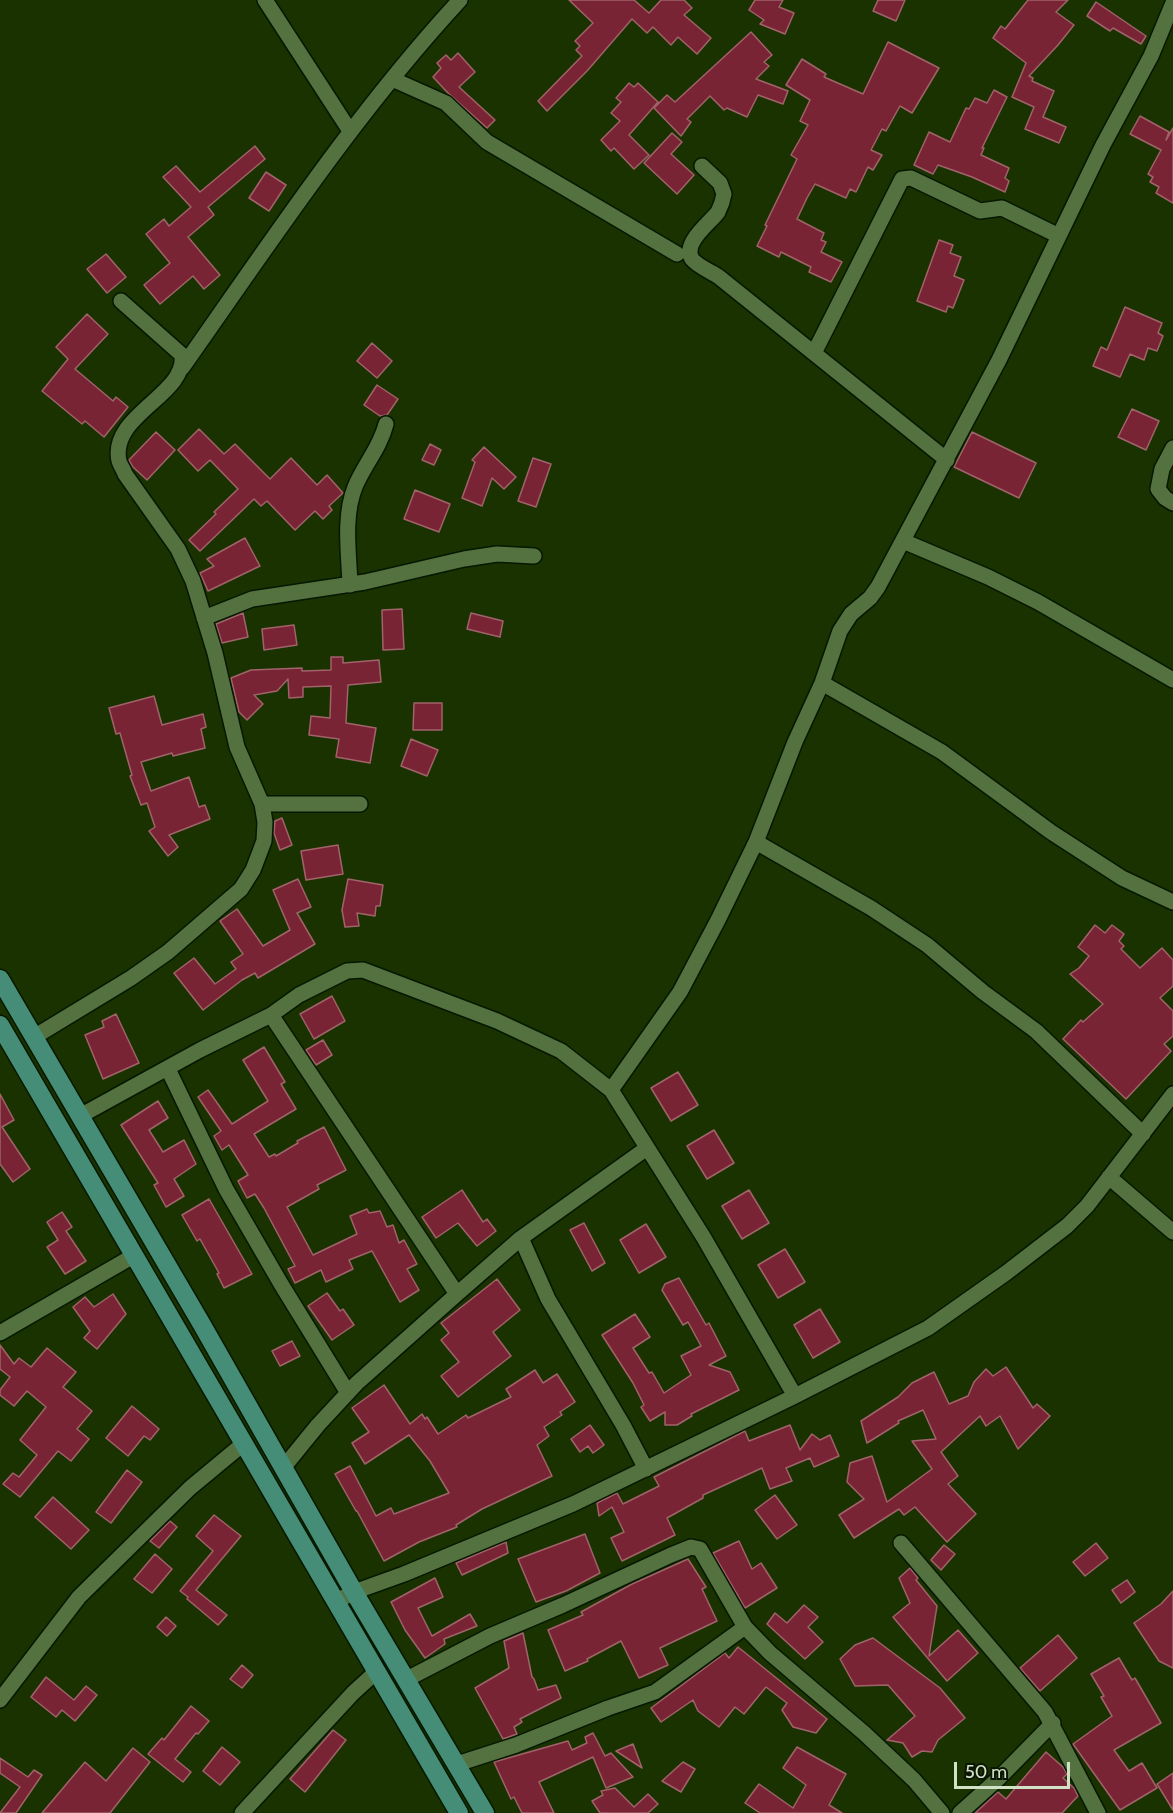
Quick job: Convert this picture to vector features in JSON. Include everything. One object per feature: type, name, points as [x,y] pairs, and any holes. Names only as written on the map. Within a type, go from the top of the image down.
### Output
[{"type":"main road","points":[[0,979],[354,1592],[485,1813]]},
{"type":"main road","points":[[0,1025],[459,1813]]},
{"type":"street","points":[[265,0],[350,131]]},
{"type":"street","points":[[34,1037],[131,978],[168,952],[241,889],[253,870],[264,841],[265,822],[262,804],[237,747],[215,653],[193,581],[178,549],[125,474],[119,461],[121,442],[131,423],[141,411],[178,376],[350,131],[420,43],[460,0]]},
{"type":"street","points":[[611,1090],[680,992],[718,920],[756,842],[795,742],[822,683],[840,631],[851,614],[870,598],[878,587],[947,460],[999,360],[1103,145],[1150,56],[1173,3]]},
{"type":"street","points":[[392,79],[446,103],[487,142],[677,254]]},
{"type":"street","points":[[702,165],[720,183],[724,194],[717,212],[695,237],[690,251],[693,260],[719,277],[947,460]]},
{"type":"street","points":[[814,353],[902,179],[911,178],[980,211],[1002,208],[1059,236]]},
{"type":"street","points":[[121,301],[178,350],[182,355],[181,369]]},
{"type":"street","points":[[350,585],[348,537],[351,504],[355,488],[383,437],[386,424]]},
{"type":"street","points":[[1173,448],[1162,469],[1158,489],[1165,498],[1173,503]]},
{"type":"street","points":[[903,542],[988,577],[1038,602],[1173,680]]},
{"type":"street","points":[[204,618],[252,599],[350,585],[464,559],[497,554],[534,556]]},
{"type":"street","points":[[822,683],[942,752],[1051,832],[1122,878],[1173,902]]},
{"type":"street","points":[[262,804],[360,804]]},
{"type":"street","points":[[756,842],[871,908],[927,945],[982,992],[1036,1031],[1143,1134]]},
{"type":"street","points":[[80,1116],[200,1050],[271,1015],[299,995],[347,971],[363,970],[496,1021],[561,1051],[611,1090],[704,1238],[795,1396]]},
{"type":"street","points":[[271,1015],[458,1294]]},
{"type":"street","points":[[168,1069],[226,1189],[348,1393]]},
{"type":"street","points":[[335,1602],[354,1592],[404,1574],[573,1504],[795,1396],[928,1328],[1006,1273],[1067,1226],[1087,1206],[1171,1102]]},
{"type":"street","points":[[283,1468],[348,1393],[521,1238],[647,1148]]},
{"type":"street","points":[[1109,1177],[1173,1232]]},
{"type":"street","points":[[521,1238],[548,1299],[623,1425],[646,1469]]},
{"type":"street","points":[[0,1333],[135,1255]]},
{"type":"street","points":[[0,1700],[79,1597],[190,1488],[243,1444]]},
{"type":"street","points":[[901,1543],[1053,1723],[1098,1813]]},
{"type":"street","points":[[407,1679],[490,1636],[691,1547],[700,1549],[745,1627],[770,1653],[864,1733],[914,1780],[942,1813]]},
{"type":"street","points":[[457,1764],[516,1745],[655,1692],[745,1627]]},
{"type":"street","points":[[242,1813],[353,1693],[376,1672]]},
{"type":"street","points":[[960,1813],[999,1778],[1053,1723]]},
{"type":"building","points":[[569,0],[634,0],[649,13],[661,0],[684,0],[692,8],[684,15],[711,38],[697,54],[678,37],[671,45],[653,27],[647,33],[632,19],[587,71],[547,111],[538,101],[582,56],[576,50],[580,46],[575,41],[593,23]]},
{"type":"building","points":[[755,0],[783,0],[779,7],[794,13],[785,34],[760,24],[764,20],[749,10]]},
{"type":"building","points":[[878,0],[905,0],[896,21],[873,11]]},
{"type":"building","points":[[1028,0],[1068,0],[1056,12],[1074,25],[1029,76],[1033,78],[1032,81],[1054,91],[1043,117],[1066,127],[1059,143],[1025,129],[1034,107],[1012,97],[1026,63],[993,38],[1001,26],[1005,29]]},
{"type":"building","points":[[1096,2],[1146,36],[1141,44],[1113,28],[1110,31],[1087,16]]},
{"type":"building","points":[[751,32],[772,55],[764,62],[769,66],[756,79],[788,91],[783,104],[758,95],[747,117],[727,108],[724,110],[710,96],[687,119],[691,122],[681,136],[654,108],[667,95],[675,102]]},
{"type":"building","points":[[888,42],[939,68],[912,113],[900,106],[886,131],[882,129],[871,150],[882,155],[873,170],[868,167],[856,192],[850,189],[846,198],[815,184],[807,198],[797,219],[824,233],[821,240],[826,242],[821,252],[842,262],[831,282],[809,272],[811,267],[781,252],[779,257],[757,246],[797,159],[791,155],[808,125],[800,121],[810,100],[786,85],[802,59],[826,74],[824,77],[863,94]]},
{"type":"building","points":[[458,53],[475,72],[459,87],[495,120],[487,128],[433,77],[441,68],[437,63],[446,55],[451,60]]},
{"type":"building","points":[[629,83],[634,87],[638,83],[658,102],[629,135],[649,155],[634,169],[614,148],[611,151],[601,140],[620,121],[611,113],[621,102],[616,98]]},
{"type":"building","points":[[994,90],[1007,97],[982,148],[984,148],[981,155],[1009,168],[1005,178],[1009,181],[1005,192],[938,165],[933,174],[914,165],[929,132],[950,142],[966,108],[969,109],[975,98],[987,103]]},
{"type":"building","points":[[1140,116],[1169,132],[1166,140],[1173,128],[1173,203],[1156,193],[1159,187],[1150,182],[1153,177],[1148,174],[1161,150],[1130,134]]},
{"type":"building","points":[[672,133],[682,142],[671,154],[694,175],[677,194],[644,163]]},
{"type":"building","points":[[255,146],[265,159],[208,207],[214,215],[188,237],[220,275],[204,289],[193,276],[160,304],[144,285],[170,263],[146,234],[164,219],[169,226],[191,207],[163,177],[176,166],[200,192]]},
{"type":"building","points":[[266,172],[286,185],[269,211],[249,198]]},
{"type":"building","points":[[939,240],[953,245],[950,253],[961,257],[954,276],[964,280],[953,308],[948,306],[946,312],[917,301]]},
{"type":"building","points":[[106,254],[126,277],[107,293],[87,269]]},
{"type":"building","points":[[1125,307],[1162,323],[1158,333],[1163,336],[1157,351],[1148,348],[1144,360],[1130,354],[1120,377],[1093,366],[1101,347],[1107,350]]},
{"type":"building","points":[[87,314],[108,334],[75,369],[113,401],[116,397],[128,407],[104,437],[85,421],[82,424],[42,391],[68,359],[56,347]]},
{"type":"building","points":[[372,343],[392,361],[377,378],[357,361]]},
{"type":"building","points":[[377,385],[398,399],[387,415],[380,416],[364,405]]},
{"type":"building","points":[[1132,409],[1159,421],[1146,450],[1118,437]]},
{"type":"building","points":[[199,429],[224,454],[235,444],[270,479],[291,458],[317,485],[327,475],[343,493],[329,506],[332,510],[323,519],[315,511],[295,530],[267,501],[261,506],[254,499],[200,551],[189,540],[238,489],[210,460],[198,471],[178,450]]},
{"type":"building","points":[[156,432],[175,450],[147,480],[129,460]]},
{"type":"building","points":[[972,432],[1036,463],[1019,498],[954,467]]},
{"type":"building","points":[[430,444],[441,450],[434,465],[422,460]]},
{"type":"building","points":[[484,447],[516,477],[504,489],[492,478],[482,506],[462,498],[475,462],[472,460]]},
{"type":"building","points":[[533,458],[551,464],[536,507],[518,501]]},
{"type":"building","points":[[415,490],[450,504],[439,532],[404,519]]},
{"type":"building","points":[[245,538],[260,566],[208,591],[200,573],[214,566],[207,559]]},
{"type":"building","points":[[402,609],[404,649],[383,650],[382,610]]},
{"type":"building","points":[[243,613],[248,637],[222,643],[216,624]]},
{"type":"building","points":[[471,613],[503,621],[500,637],[467,629]]},
{"type":"building","points":[[294,625],[297,645],[264,650],[262,629]]},
{"type":"building","points":[[331,657],[343,657],[343,663],[379,660],[381,682],[348,685],[346,723],[376,728],[370,763],[336,757],[339,739],[309,735],[311,716],[330,718],[331,686],[303,687],[303,697],[289,698],[288,679],[277,691],[254,695],[263,704],[247,720],[239,712],[231,678],[251,670],[302,668],[302,671],[331,670]]},
{"type":"building","points":[[154,696],[162,725],[203,714],[206,727],[201,729],[205,748],[173,756],[172,753],[141,762],[151,791],[189,777],[199,807],[205,805],[210,819],[169,835],[178,847],[168,856],[149,831],[155,827],[147,803],[141,805],[130,776],[132,775],[120,733],[116,734],[109,708]]},
{"type":"building","points":[[414,703],[442,703],[442,730],[413,730]]},
{"type":"building","points":[[411,739],[438,750],[427,776],[401,766]]},
{"type":"building","points":[[282,818],[292,845],[280,850],[274,833],[275,821]]},
{"type":"building","points":[[338,845],[343,874],[306,880],[301,851]]},
{"type":"building","points":[[298,879],[311,907],[297,913],[315,944],[258,978],[255,973],[242,980],[203,1010],[174,973],[194,958],[215,984],[236,969],[231,962],[243,954],[220,921],[237,909],[263,946],[290,930],[273,890]]},
{"type":"building","points":[[348,879],[383,885],[380,906],[376,906],[375,916],[357,913],[359,926],[345,927],[342,910]]},
{"type":"building","points":[[1095,925],[1105,933],[1112,925],[1124,934],[1119,941],[1124,946],[1121,949],[1140,968],[1162,948],[1173,960],[1173,986],[1160,998],[1173,1011],[1173,1036],[1164,1044],[1171,1051],[1126,1099],[1063,1039],[1081,1020],[1083,1022],[1103,1004],[1070,974],[1079,968],[1089,956],[1078,947]]},
{"type":"building","points":[[332,996],[345,1021],[314,1039],[300,1014]]},
{"type":"building","points":[[116,1014],[139,1063],[103,1079],[85,1035],[104,1027],[102,1021]]},
{"type":"building","points":[[323,1040],[332,1055],[316,1065],[306,1050]]},
{"type":"building","points":[[264,1047],[285,1082],[281,1084],[296,1109],[254,1134],[269,1157],[275,1154],[276,1156],[298,1143],[297,1141],[324,1127],[346,1170],[317,1185],[319,1189],[287,1207],[313,1255],[357,1234],[350,1216],[367,1209],[369,1213],[380,1211],[387,1227],[393,1225],[399,1243],[404,1240],[417,1264],[407,1269],[419,1290],[400,1302],[372,1251],[349,1260],[353,1269],[326,1282],[321,1270],[295,1283],[288,1269],[295,1266],[264,1208],[255,1194],[247,1198],[238,1181],[248,1175],[229,1145],[222,1150],[214,1136],[221,1131],[198,1097],[208,1090],[232,1124],[268,1101],[243,1060]]},
{"type":"building","points":[[678,1072],[698,1105],[671,1121],[651,1088]]},
{"type":"building","points":[[0,1094],[14,1120],[2,1127],[30,1169],[13,1182],[0,1164]]},
{"type":"building","points":[[158,1101],[168,1118],[149,1130],[163,1152],[184,1140],[196,1164],[174,1179],[184,1196],[166,1207],[154,1185],[158,1183],[121,1125]]},
{"type":"building","points":[[714,1130],[734,1163],[707,1179],[687,1146]]},
{"type":"building","points":[[462,1190],[483,1222],[487,1219],[496,1231],[477,1246],[458,1223],[436,1238],[422,1217]]},
{"type":"building","points":[[749,1190],[769,1223],[742,1239],[722,1206]]},
{"type":"building","points":[[209,1199],[252,1274],[224,1288],[217,1274],[219,1273],[200,1239],[197,1241],[182,1215]]},
{"type":"building","points":[[62,1212],[72,1227],[66,1231],[86,1261],[65,1274],[47,1247],[58,1240],[47,1222]]},
{"type":"building","points":[[584,1223],[605,1263],[592,1271],[570,1230]]},
{"type":"building","points":[[646,1224],[666,1257],[639,1273],[620,1240]]},
{"type":"building","points":[[785,1249],[805,1282],[778,1298],[758,1265]]},
{"type":"building","points":[[679,1278],[706,1325],[709,1323],[726,1356],[709,1365],[730,1372],[739,1390],[691,1414],[692,1416],[677,1425],[665,1425],[665,1412],[650,1421],[641,1407],[644,1405],[633,1383],[602,1335],[635,1314],[650,1337],[633,1348],[649,1373],[652,1372],[664,1393],[691,1375],[681,1356],[701,1346],[688,1322],[683,1325],[662,1290],[665,1284]]},
{"type":"building","points":[[497,1279],[520,1310],[493,1332],[511,1356],[458,1397],[441,1376],[459,1362],[441,1340],[449,1333],[441,1323]]},
{"type":"building","points":[[327,1293],[340,1311],[343,1309],[354,1325],[332,1340],[308,1306]]},
{"type":"building","points":[[113,1294],[126,1314],[97,1349],[84,1338],[90,1331],[73,1307],[85,1297],[94,1307]]},
{"type":"building","points":[[820,1309],[840,1342],[813,1358],[794,1325]]},
{"type":"building","points":[[292,1341],[300,1356],[280,1366],[272,1351]]},
{"type":"building","points":[[0,1345],[14,1364],[19,1358],[31,1367],[47,1348],[76,1372],[63,1387],[92,1411],[77,1429],[89,1439],[71,1461],[58,1451],[20,1497],[3,1484],[13,1473],[19,1477],[37,1455],[20,1440],[46,1407],[27,1391],[14,1406],[0,1395],[0,1390],[10,1377],[0,1369]]},
{"type":"building","points":[[1006,1367],[1033,1408],[1037,1404],[1050,1416],[1018,1449],[1000,1416],[986,1426],[980,1416],[941,1452],[958,1476],[948,1484],[976,1514],[947,1542],[915,1507],[904,1515],[899,1509],[854,1538],[839,1515],[864,1499],[847,1482],[850,1463],[872,1456],[887,1502],[932,1469],[912,1441],[936,1439],[923,1410],[898,1421],[899,1423],[867,1443],[861,1421],[898,1397],[912,1383],[934,1372],[949,1404],[968,1396],[974,1382],[986,1369],[993,1376]]},
{"type":"building","points":[[535,1370],[543,1383],[557,1374],[575,1402],[560,1412],[562,1415],[544,1427],[549,1436],[537,1445],[552,1476],[482,1509],[456,1525],[457,1527],[419,1542],[384,1561],[335,1474],[350,1466],[376,1516],[391,1508],[394,1514],[449,1493],[430,1461],[409,1435],[365,1464],[352,1443],[369,1432],[352,1408],[384,1385],[410,1424],[422,1414],[425,1419],[427,1417],[438,1434],[466,1415],[468,1418],[511,1397],[506,1389]]},
{"type":"building","points":[[132,1406],[159,1429],[150,1440],[144,1436],[128,1456],[106,1438]]},
{"type":"building","points":[[590,1425],[604,1445],[593,1453],[588,1446],[580,1452],[571,1439]]},
{"type":"building","points":[[790,1425],[800,1450],[812,1434],[820,1440],[830,1435],[839,1456],[814,1467],[810,1458],[786,1468],[792,1481],[770,1489],[762,1468],[703,1495],[703,1498],[667,1518],[675,1535],[622,1561],[611,1538],[624,1532],[612,1507],[599,1516],[597,1503],[617,1493],[623,1504],[659,1486],[654,1477],[745,1431],[749,1441]]},
{"type":"building","points":[[127,1470],[142,1482],[111,1523],[96,1512]]},
{"type":"building","points":[[775,1495],[797,1525],[777,1539],[755,1510]]},
{"type":"building","points":[[53,1497],[89,1530],[71,1549],[35,1517]]},
{"type":"building","points":[[214,1515],[241,1536],[196,1590],[227,1615],[218,1625],[180,1591],[213,1551],[196,1536]]},
{"type":"building","points":[[170,1521],[177,1527],[159,1548],[150,1541]]},
{"type":"building","points":[[585,1534],[600,1573],[566,1591],[536,1602],[518,1559]]},
{"type":"building","points":[[739,1541],[752,1569],[761,1563],[777,1588],[745,1608],[713,1553]]},
{"type":"building","points":[[506,1542],[508,1553],[462,1575],[456,1563]]},
{"type":"building","points":[[1096,1543],[1108,1558],[1085,1576],[1073,1562]]},
{"type":"building","points":[[944,1545],[955,1554],[941,1570],[931,1560]]},
{"type":"building","points":[[155,1554],[172,1569],[152,1593],[134,1579]]},
{"type":"building","points":[[688,1559],[706,1587],[702,1589],[717,1621],[660,1648],[668,1665],[639,1678],[621,1641],[587,1659],[588,1661],[565,1671],[548,1630],[583,1615],[581,1612],[632,1584]]},
{"type":"building","points":[[910,1568],[918,1578],[916,1580],[937,1606],[929,1656],[958,1630],[978,1653],[947,1681],[893,1617],[910,1603],[899,1578]]},
{"type":"building","points":[[435,1578],[443,1597],[418,1608],[432,1636],[470,1614],[477,1626],[444,1639],[445,1644],[425,1658],[405,1630],[391,1602]]},
{"type":"building","points":[[1127,1580],[1135,1592],[1121,1603],[1112,1590]]},
{"type":"building","points":[[1173,1591],[1173,1668],[1159,1661],[1134,1623],[1161,1604]]},
{"type":"building","points":[[804,1605],[818,1617],[808,1627],[823,1642],[805,1659],[767,1624],[775,1613],[787,1623]]},
{"type":"building","points":[[166,1617],[176,1626],[167,1636],[157,1627]]},
{"type":"building","points":[[523,1633],[532,1677],[538,1690],[556,1685],[561,1698],[520,1719],[522,1722],[514,1727],[517,1734],[503,1739],[475,1688],[509,1668],[504,1641]]},
{"type":"building","points":[[1058,1635],[1077,1658],[1040,1691],[1020,1668]]},
{"type":"building","points":[[873,1638],[940,1688],[965,1718],[938,1740],[932,1752],[922,1751],[912,1757],[903,1743],[887,1740],[915,1716],[888,1685],[855,1686],[840,1659],[855,1645]]},
{"type":"building","points":[[738,1647],[827,1719],[816,1733],[793,1727],[782,1710],[787,1703],[766,1687],[744,1714],[735,1707],[719,1727],[698,1711],[693,1700],[661,1722],[651,1708],[725,1653],[729,1658]]},
{"type":"building","points":[[1119,1658],[1132,1680],[1135,1678],[1161,1723],[1114,1750],[1129,1771],[1142,1763],[1157,1788],[1120,1810],[1073,1744],[1112,1716],[1091,1674]]},
{"type":"building","points":[[242,1665],[253,1675],[242,1688],[230,1679]]},
{"type":"building","points":[[46,1677],[74,1700],[86,1686],[97,1695],[75,1721],[62,1710],[56,1717],[31,1697]]},
{"type":"building","points":[[191,1706],[209,1721],[175,1759],[191,1772],[183,1782],[148,1754],[162,1738],[164,1740]]},
{"type":"building","points":[[333,1730],[346,1740],[305,1792],[290,1779]]},
{"type":"building","points":[[593,1733],[605,1756],[611,1753],[633,1777],[606,1788],[593,1757],[539,1782],[554,1813],[522,1813],[514,1797],[511,1799],[494,1762],[568,1741],[572,1750],[587,1743],[585,1737]]},
{"type":"building","points":[[633,1744],[642,1768],[616,1751]]},
{"type":"building","points":[[222,1747],[240,1762],[220,1785],[203,1771]]},
{"type":"building","points":[[797,1747],[846,1774],[829,1805],[842,1813],[760,1813],[745,1803],[759,1784],[793,1808],[806,1785],[783,1768]]},
{"type":"building","points":[[133,1748],[150,1762],[110,1813],[42,1813],[85,1762],[106,1781]]},
{"type":"building","points":[[1046,1752],[1063,1767],[1067,1774],[1063,1778],[1074,1788],[1078,1796],[1062,1813],[975,1813],[998,1792],[1006,1799]]},
{"type":"building","points":[[0,1758],[28,1777],[34,1770],[42,1775],[16,1813],[0,1813],[20,1787],[0,1773]]},
{"type":"building","points":[[683,1762],[695,1769],[681,1792],[662,1781]]},
{"type":"building","points":[[1173,1773],[1173,1810],[1157,1784]]},
{"type":"building","points":[[615,1788],[634,1807],[648,1794],[658,1804],[648,1813],[600,1813],[592,1801],[603,1795],[601,1791]]}]
